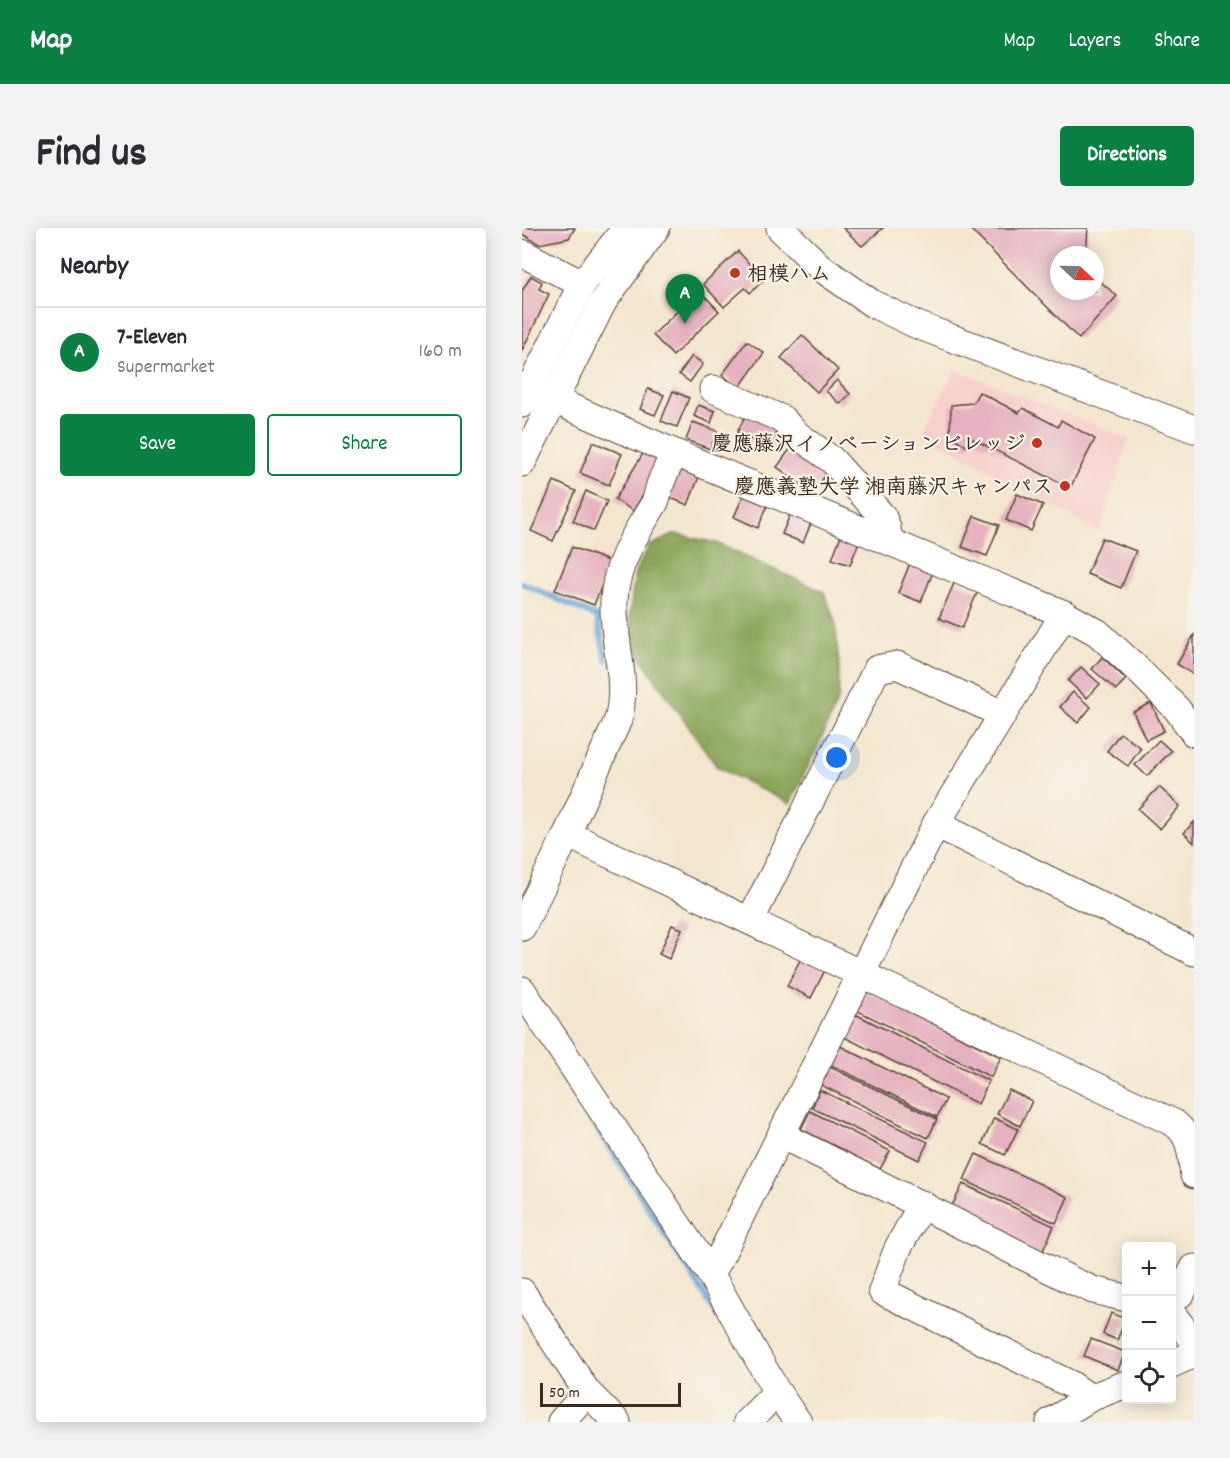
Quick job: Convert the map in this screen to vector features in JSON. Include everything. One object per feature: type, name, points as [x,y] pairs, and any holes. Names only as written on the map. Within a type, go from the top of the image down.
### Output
[{"type":"street","points":[[626,228],[582,284],[524,393],[554,399],[675,453],[1064,614],[1098,633],[1177,710],[1194,733]]},
{"type":"street","points":[[522,463],[603,302],[656,228]]},
{"type":"street","points":[[780,228],[821,268],[873,304],[917,325],[1194,429]]},
{"type":"street","points":[[522,253],[582,284]]},
{"type":"street","points":[[713,389],[782,419],[796,434],[832,460],[883,518],[888,541]]},
{"type":"street","points":[[522,927],[618,720],[623,703],[614,601],[616,580],[643,518],[655,502],[660,484],[675,453]]},
{"type":"street","points":[[711,1275],[936,824],[1064,614]]},
{"type":"street","points":[[750,921],[877,669],[897,665],[1002,714]]},
{"type":"street","points":[[936,824],[1194,952]]},
{"type":"street","points":[[567,834],[1174,1123],[1182,1129],[1192,1143],[1194,1175]]},
{"type":"street","points":[[522,990],[711,1275],[777,1392],[798,1422]]},
{"type":"street","points":[[781,1135],[1075,1282],[1093,1290],[1122,1297]]},
{"type":"street","points":[[922,1204],[897,1248],[882,1291],[1070,1384],[1090,1398]]},
{"type":"street","points":[[1176,1298],[1182,1292],[1194,1268]]},
{"type":"street","points":[[522,1292],[587,1392],[617,1422]]},
{"type":"street","points":[[1176,1319],[1194,1342]]},
{"type":"street","points":[[1176,1362],[1194,1356]]},
{"type":"street","points":[[1050,1422],[1090,1398],[1122,1386]]},
{"type":"street","points":[[561,1422],[587,1392]]},
{"type":"street","points":[[747,1422],[777,1392]]},
{"type":"shaded area","name":"慶應義塾大学 湘南藤沢キャンパス","points":[[955,369],[1129,439],[1099,532],[922,433]]},
{"type":"green space","points":[[675,534],[716,543],[824,592],[835,621],[839,697],[790,804],[717,767],[637,653],[629,620],[635,573],[649,546]]},
{"type":"building","points":[[522,228],[575,228],[569,238],[539,244],[522,234]]},
{"type":"building","points":[[843,228],[883,228],[862,246]]},
{"type":"building","points":[[969,228],[1088,228],[1087,246],[1050,246],[1050,300],[1104,300],[1104,285],[1117,296],[1079,339]]},
{"type":"building","points":[[738,251],[764,280],[750,293],[745,288],[724,307],[703,284]]},
{"type":"building","points":[[531,276],[542,282],[539,289],[549,294],[522,351],[522,291]]},
{"type":"building","points":[[699,290],[719,311],[673,356],[653,335]]},
{"type":"building","points":[[802,335],[838,370],[817,392],[781,358]]},
{"type":"building","points":[[747,341],[764,353],[739,388],[722,375]]},
{"type":"building","points":[[692,356],[703,364],[690,382],[679,374]]},
{"type":"building","points":[[837,380],[850,394],[840,404],[826,391]]},
{"type":"building","points":[[648,389],[664,395],[655,415],[640,409]]},
{"type":"building","points":[[673,391],[689,398],[677,427],[661,421]]},
{"type":"building","name":"慶應藤沢イノベーションビレッジ","points":[[979,392],[1019,413],[1023,408],[1058,427],[1061,420],[1095,439],[1070,488],[973,439],[967,447],[950,434],[951,405],[973,403]]},
{"type":"building","points":[[698,405],[715,411],[711,423],[694,416]]},
{"type":"building","points":[[747,412],[781,428],[771,449],[737,433]]},
{"type":"building","points":[[693,422],[717,431],[710,449],[686,440]]},
{"type":"building","points":[[796,441],[832,466],[813,493],[777,467]]},
{"type":"building","points":[[593,442],[622,454],[609,485],[580,473]]},
{"type":"building","points":[[644,452],[662,464],[633,511],[615,499]]},
{"type":"building","points":[[681,466],[700,474],[688,505],[668,497]]},
{"type":"building","points":[[554,481],[576,491],[553,541],[531,531]]},
{"type":"building","points":[[586,491],[607,501],[594,531],[573,521]]},
{"type":"building","points":[[745,492],[769,502],[758,528],[734,517]]},
{"type":"building","points":[[1017,494],[1043,505],[1031,531],[1006,520]]},
{"type":"building","points":[[792,510],[813,518],[803,543],[782,534]]},
{"type":"building","points":[[974,516],[999,525],[987,556],[962,547]]},
{"type":"building","points":[[843,530],[861,537],[850,565],[832,559]]},
{"type":"building","points":[[1102,538],[1136,551],[1121,588],[1087,574]]},
{"type":"building","points":[[572,547],[611,562],[594,605],[555,590]]},
{"type":"building","points":[[910,563],[933,572],[921,602],[898,593]]},
{"type":"building","points":[[955,581],[978,591],[962,628],[939,618]]},
{"type":"building","points":[[1194,635],[1194,675],[1177,664]]},
{"type":"building","points":[[1102,657],[1126,679],[1116,690],[1092,669]]},
{"type":"building","points":[[1081,667],[1100,684],[1087,698],[1068,681]]},
{"type":"building","points":[[1073,692],[1091,707],[1078,723],[1060,707]]},
{"type":"building","points":[[1151,703],[1164,731],[1146,740],[1133,712]]},
{"type":"building","points":[[1120,733],[1141,748],[1128,766],[1107,751]]},
{"type":"building","points":[[1159,740],[1171,751],[1147,776],[1135,765]]},
{"type":"building","points":[[1159,787],[1180,806],[1160,829],[1138,809]]},
{"type":"building","points":[[1194,822],[1194,843],[1184,833]]},
{"type":"building","points":[[672,925],[682,929],[669,959],[659,954]]},
{"type":"building","points":[[801,958],[825,970],[811,998],[787,986]]},
{"type":"building","points":[[867,991],[1001,1057],[991,1077],[858,1011]]},
{"type":"building","points":[[855,1014],[989,1081],[978,1104],[844,1037]]},
{"type":"building","points":[[840,1046],[946,1099],[937,1117],[831,1065]]},
{"type":"building","points":[[830,1067],[937,1119],[928,1138],[821,1085]]},
{"type":"building","points":[[820,1090],[928,1142],[919,1160],[812,1108]]},
{"type":"building","points":[[1009,1090],[1032,1101],[1020,1126],[997,1114]]},
{"type":"building","points":[[810,1111],[890,1151],[880,1169],[801,1129]]},
{"type":"building","points":[[994,1118],[1018,1129],[1005,1155],[982,1144]]},
{"type":"building","points":[[976,1154],[1068,1197],[1056,1223],[964,1180]]},
{"type":"building","points":[[963,1184],[1054,1226],[1041,1255],[949,1212]]},
{"type":"building","points":[[1111,1313],[1122,1317],[1122,1328],[1117,1340],[1103,1334]]},
{"type":"building","points":[[1091,1339],[1122,1351],[1122,1360],[1118,1370],[1084,1356]]},
{"type":"waterway","points":[[522,583],[597,617],[606,660]]},
{"type":"waterway","points":[[560,1071],[724,1325]]},
{"type":"place","name":"相模ハム","points":[[735,273]]},
{"type":"place","name":"7-Eleven","points":[[685,324]]},
{"type":"place","name":"慶應藤沢イノベーションビレッジ","points":[[1037,443]]},
{"type":"place","name":"慶應義塾大学 湘南藤沢キャンパス","points":[[1065,486]]}]
